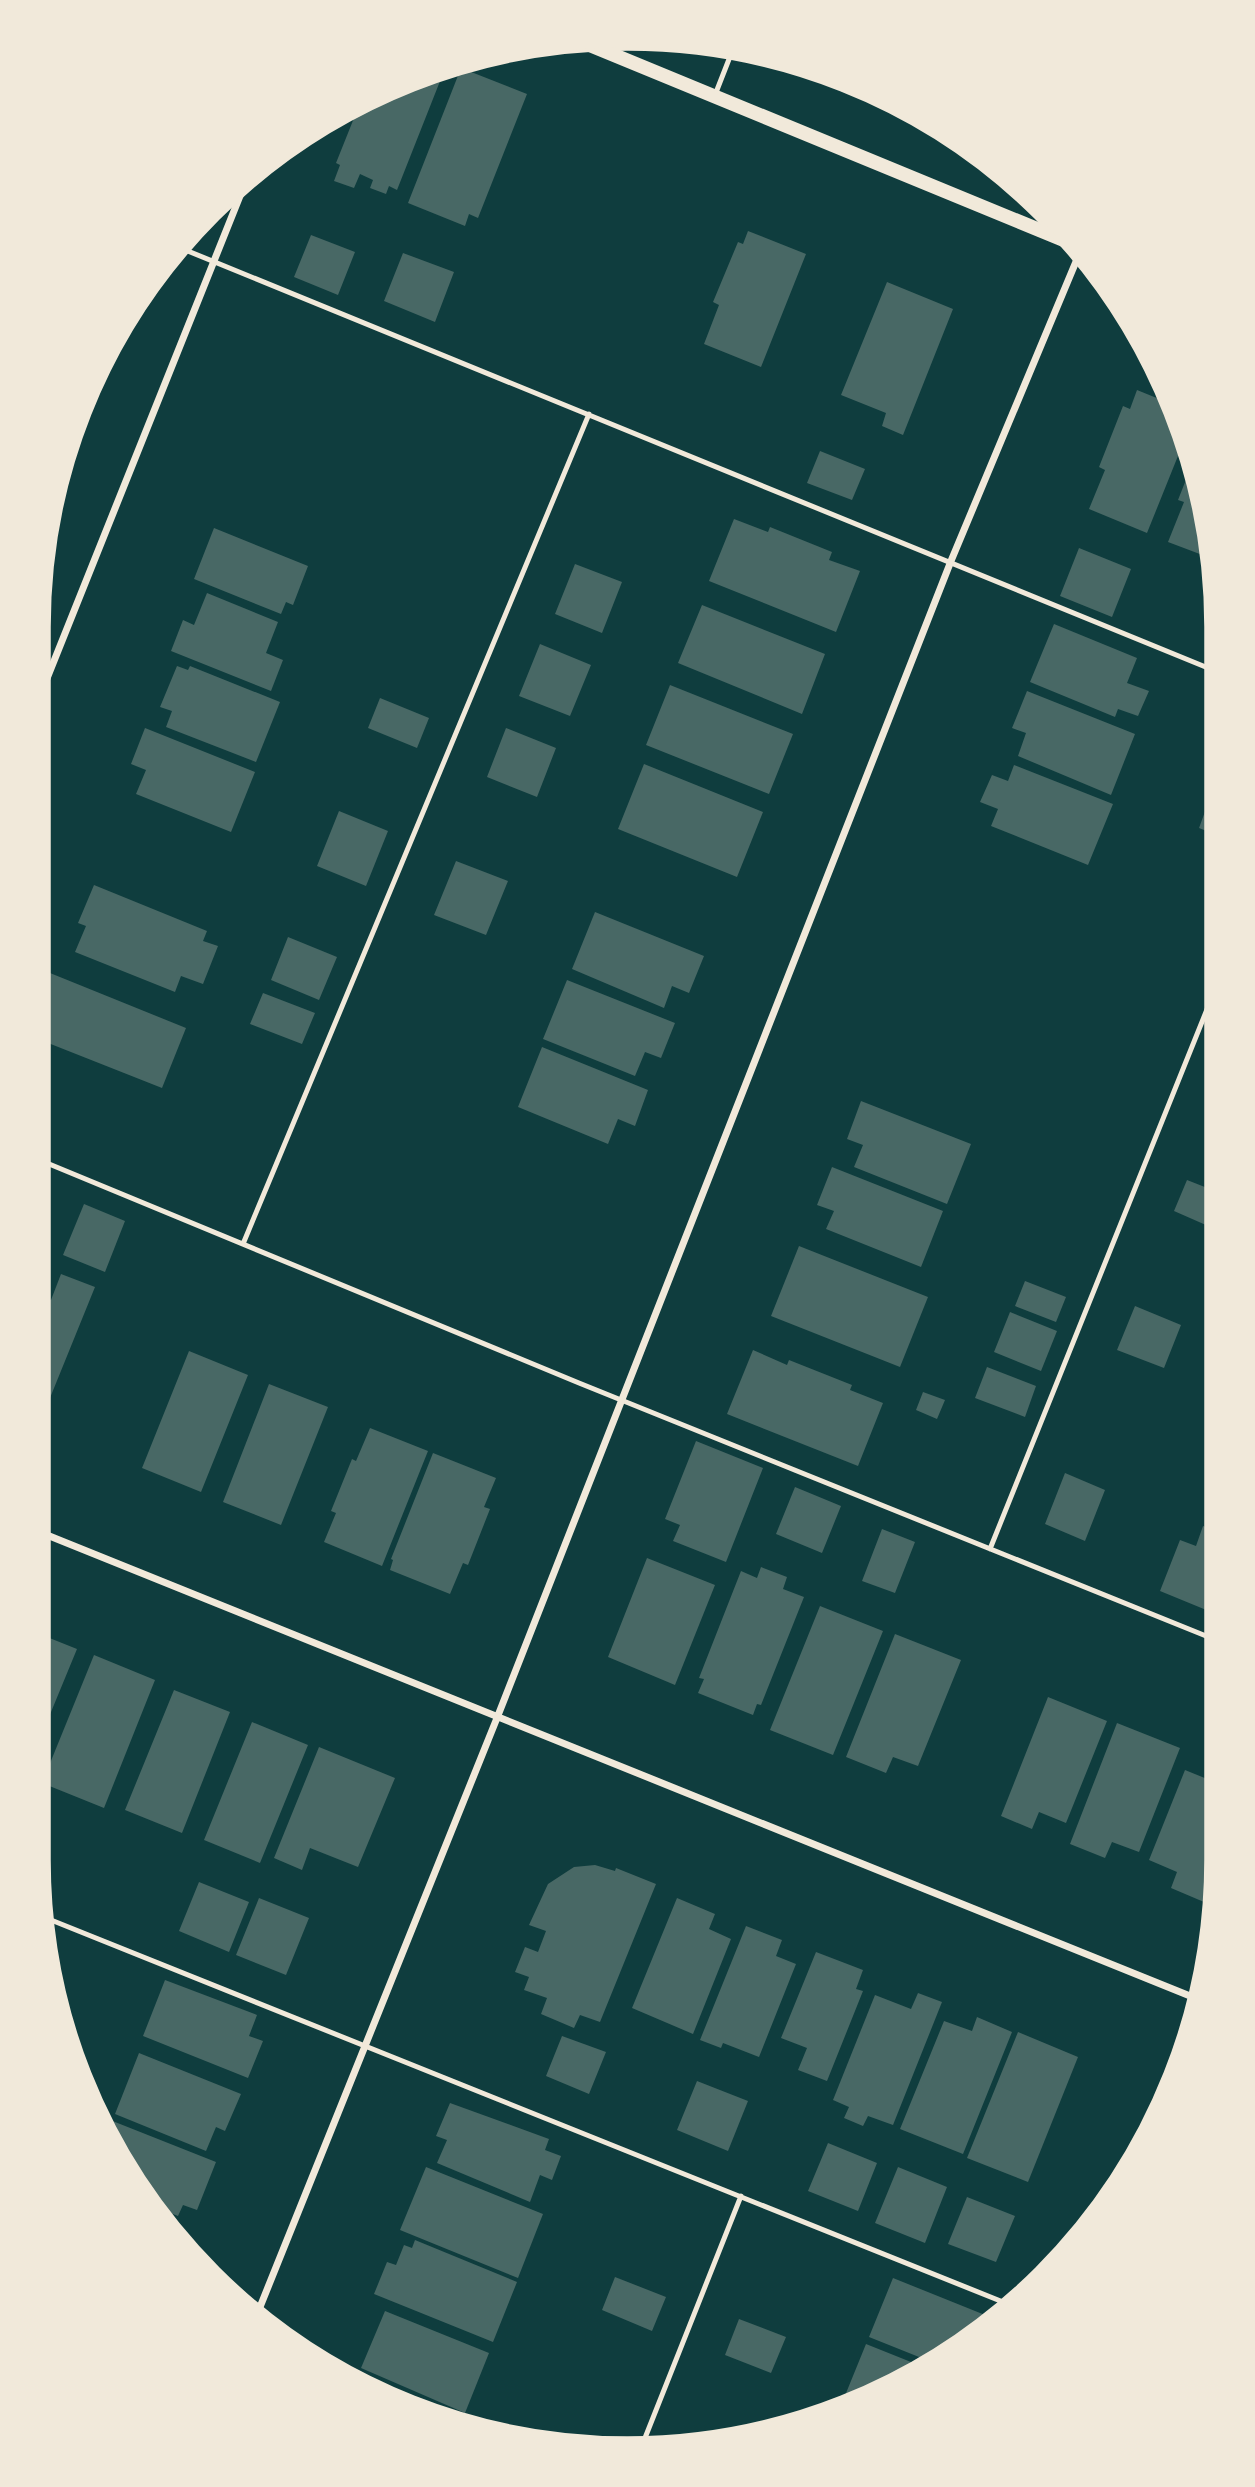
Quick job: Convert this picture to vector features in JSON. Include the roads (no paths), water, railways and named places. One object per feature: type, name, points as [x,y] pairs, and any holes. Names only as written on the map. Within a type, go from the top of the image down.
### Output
[{"type":"main road","points":[[600,50],[1053,236]]},
{"type":"street","points":[[49,674],[239,200]]},
{"type":"street","points":[[260,2306],[497,1718],[951,561],[1076,262]]},
{"type":"street","points":[[49,1536],[1189,1996]]},
{"type":"lane","points":[[713,98],[729,58]]},
{"type":"lane","points":[[189,251],[1206,667]]},
{"type":"lane","points":[[243,1244],[589,414]]},
{"type":"lane","points":[[990,1549],[1206,1012]]},
{"type":"lane","points":[[49,1164],[621,1401],[1206,1636]]},
{"type":"lane","points":[[52,1920],[1001,2301]]},
{"type":"lane","points":[[645,2438],[741,2196]]}]
